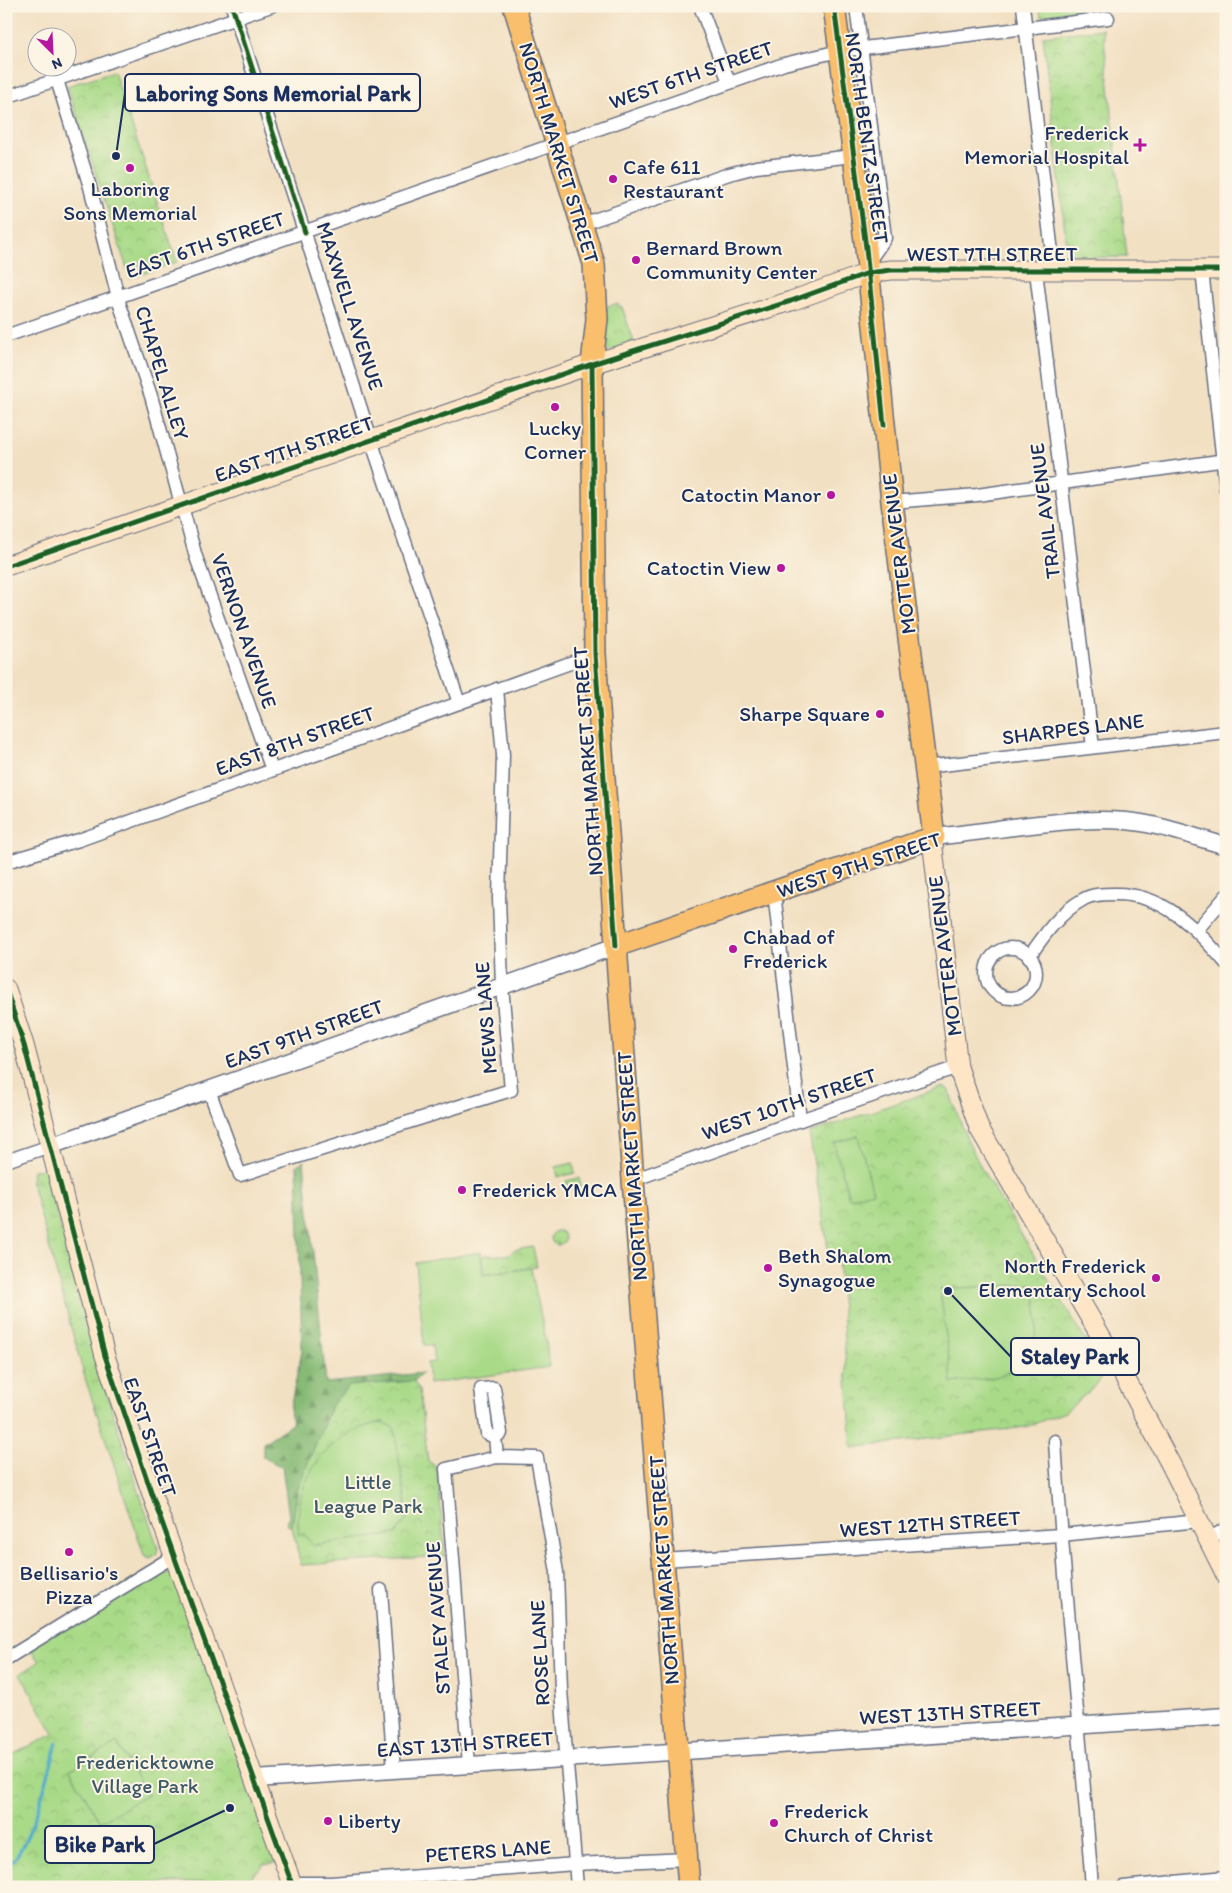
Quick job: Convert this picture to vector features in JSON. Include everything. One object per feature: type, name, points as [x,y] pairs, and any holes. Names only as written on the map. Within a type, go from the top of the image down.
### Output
[{"type":"main road","name":"NORTH MARKET STREET","points":[[514,6],[594,264],[597,319],[592,364],[595,654],[633,1180],[690,1887]]},
{"type":"main road","name":"NORTH BENTZ STREET","points":[[834,6],[867,269]]},
{"type":"main road","name":"WEST 7TH STREET","points":[[592,364],[791,301],[867,269],[1036,271],[1226,270]]},
{"type":"main road","name":"MOTTER AVENUE","points":[[867,269],[892,502],[934,837],[934,858],[958,1067],[979,1128],[987,1145],[1123,1374],[1226,1575]]},
{"type":"main road","name":"EAST 7TH STREET","points":[[6,566],[592,364]]},
{"type":"main road","name":"WEST 9TH STREET","points":[[616,946],[934,837]]},
{"type":"main road","name":"EAST STREET","points":[[6,989],[24,1044],[105,1356],[174,1556],[293,1885]]},
{"type":"street","points":[[6,97],[57,80],[233,13],[271,6]]},
{"type":"street","points":[[700,6],[729,82]]},
{"type":"street","name":"NORTH BENTZ STREET","points":[[856,6],[885,238],[867,269]]},
{"type":"street","points":[[1023,6],[1054,270]]},
{"type":"street","name":"MAXWELL AVENUE","points":[[233,13],[371,440],[459,703]]},
{"type":"street","name":"WEST 6TH STREET","points":[[558,143],[784,64],[840,51],[1108,18]]},
{"type":"street","name":"CHAPEL ALLEY","points":[[57,80],[90,187],[120,305],[150,396],[182,505]]},
{"type":"street","name":"EAST 6TH STREET","points":[[6,336],[558,143]]},
{"type":"street","points":[[582,224],[729,174],[756,167],[853,156]]},
{"type":"street","points":[[1202,270],[1226,490]]},
{"type":"street","name":"TRAIL AVENUE","points":[[1036,271],[1092,747]]},
{"type":"street","points":[[892,502],[977,495],[1224,460]]},
{"type":"street","name":"VERNON AVENUE","points":[[182,505],[196,556],[272,770]]},
{"type":"street","name":"EAST 8TH STREET","points":[[6,862],[79,840],[595,654]]},
{"type":"street","name":"MEWS LANE","points":[[209,1090],[240,1175],[511,1090],[502,986],[499,898],[503,755],[497,689]]},
{"type":"street","name":"SHARPES LANE","points":[[925,767],[1226,732]]},
{"type":"street","name":"WEST 9TH STREET","points":[[934,837],[1089,820],[1128,821],[1162,828],[1226,846]]},
{"type":"street","points":[[774,892],[800,1120]]},
{"type":"street","points":[[1029,957],[1050,927],[1085,899],[1098,895],[1131,894],[1153,900],[1177,914],[1196,930],[1226,963]]},
{"type":"street","points":[[1196,930],[1226,896]]},
{"type":"street","name":"EAST 9TH STREET","points":[[6,1161],[616,946]]},
{"type":"street","name":"WEST 10TH STREET","points":[[633,1180],[800,1120],[958,1067]]},
{"type":"street","points":[[495,1437],[497,1457]]},
{"type":"street","points":[[1055,1441],[1068,1632],[1080,1727],[1092,1887]]},
{"type":"street","name":"STALEY AVENUE","points":[[469,1765],[446,1469],[497,1457]]},
{"type":"street","name":"ROSE LANE","points":[[497,1457],[537,1458],[557,1572],[560,1690],[578,1887]]},
{"type":"street","name":"WEST 12TH STREET","points":[[663,1560],[1061,1534],[1199,1521]]},
{"type":"street","points":[[1208,1539],[1226,1530]]},
{"type":"street","points":[[6,1659],[174,1556]]},
{"type":"street","points":[[381,1590],[394,1771]]},
{"type":"street","name":"WEST 13TH STREET","points":[[678,1751],[1080,1727],[1226,1716]]},
{"type":"street","name":"EAST 13TH STREET","points":[[255,1779],[678,1751]]},
{"type":"street","name":"PETERS LANE","points":[[293,1885],[575,1864],[688,1859]]},
{"type":"street","points":[[1123,1887],[1226,1877]]},
{"type":"green space","points":[[1039,6],[1092,6],[1041,17]]},
{"type":"green space","points":[[1103,29],[1127,257],[1068,258],[1043,36]]},
{"type":"green space","points":[[114,71],[177,262],[130,278],[67,86]]},
{"type":"green space","points":[[617,304],[622,307],[635,345],[610,351],[604,345],[605,309],[608,306]]},
{"type":"green space","points":[[943,1087],[948,1089],[965,1134],[981,1168],[1105,1372],[1091,1390],[1065,1412],[1026,1427],[852,1448],[838,1256],[829,1255],[809,1133]]},
{"type":"green space","points":[[858,1136],[873,1192],[849,1198],[834,1143]]},
{"type":"green space","points":[[304,1161],[326,1383],[423,1373],[414,1381],[349,1386],[331,1406],[298,1488],[292,1527],[286,1524],[289,1516],[282,1467],[263,1457],[263,1443],[292,1424],[290,1408],[302,1351],[297,1165]]},
{"type":"green space","points":[[573,1163],[575,1173],[558,1177],[556,1167]]},
{"type":"green space","points":[[45,1169],[90,1338],[158,1548],[156,1555],[150,1558],[144,1555],[84,1375],[31,1180],[33,1170]]},
{"type":"green space","points":[[579,1178],[581,1187],[568,1190],[566,1181]]},
{"type":"green space","points":[[555,1231],[561,1231],[565,1238],[561,1245],[555,1245],[551,1241],[551,1235]]},
{"type":"green space","points":[[533,1247],[537,1267],[483,1275],[482,1258],[484,1255],[509,1255],[514,1250]]},
{"type":"green space","points":[[481,1252],[483,1275],[531,1268],[546,1340],[549,1367],[429,1384],[427,1363],[434,1362],[432,1345],[424,1345],[416,1263]]},
{"type":"green space","points":[[1033,1284],[1037,1311],[1036,1337],[1025,1359],[1015,1368],[1002,1375],[952,1383],[940,1289]]},
{"type":"green space","name":"Little League Park","points":[[414,1381],[419,1390],[428,1461],[437,1467],[445,1556],[301,1565],[292,1527],[298,1488],[331,1406],[349,1386]]},
{"type":"green space","points":[[382,1422],[394,1428],[408,1517],[396,1534],[313,1545],[304,1534],[299,1535],[298,1515],[301,1496],[308,1478],[330,1448],[345,1436],[363,1427]]},
{"type":"green space","name":"Fredericktowne Village Park","points":[[151,1569],[166,1571],[177,1579],[285,1862],[263,1864],[263,1867],[246,1881],[129,1884],[123,1887],[6,1887],[6,1758],[54,1734],[20,1674],[39,1662],[27,1643]]},
{"type":"green space","points":[[117,1743],[147,1795],[100,1822],[70,1770]]},
{"type":"waterway","points":[[6,1867],[15,1859],[31,1829],[57,1743]]},
{"type":"cycle path","points":[[232,6],[305,232]]},
{"type":"cycle path","points":[[834,6],[866,248],[884,425]]},
{"type":"cycle path","points":[[6,566],[592,364],[791,301],[868,273],[891,270],[1226,270]]},
{"type":"cycle path","points":[[592,364],[595,654],[616,946]]},
{"type":"cycle path","points":[[6,989],[24,1045],[105,1356],[154,1500],[293,1887]]},
{"type":"place","name":"Frederick Memorial Hospital","points":[[1140,145]]},
{"type":"place","name":"Laboring Sons Memorial Park","points":[[116,156]]},
{"type":"place","name":"Laboring Sons Memorial","points":[[130,168]]},
{"type":"place","name":"Cafe 611 Restaurant","points":[[613,179]]},
{"type":"place","name":"Bernard Brown Community Center","points":[[636,260]]},
{"type":"place","name":"Lucky Corner","points":[[555,407]]},
{"type":"place","name":"Catoctin Manor","points":[[831,495]]},
{"type":"place","name":"Catoctin View","points":[[781,568]]},
{"type":"place","name":"Sharpe Square","points":[[880,714]]},
{"type":"place","name":"Chabad of Frederick","points":[[733,949]]},
{"type":"place","name":"Frederick YMCA","points":[[462,1190]]},
{"type":"place","name":"Beth Shalom Synagogue","points":[[768,1268]]},
{"type":"place","name":"North Frederick Elementary School","points":[[1156,1278]]},
{"type":"place","name":"Staley Park","points":[[948,1291]]},
{"type":"place","name":"Bellisario's Pizza","points":[[69,1552]]},
{"type":"place","name":"Bike Park","points":[[230,1808]]},
{"type":"place","name":"Liberty","points":[[328,1821]]},
{"type":"place","name":"Frederick Church of Christ","points":[[774,1823]]}]
